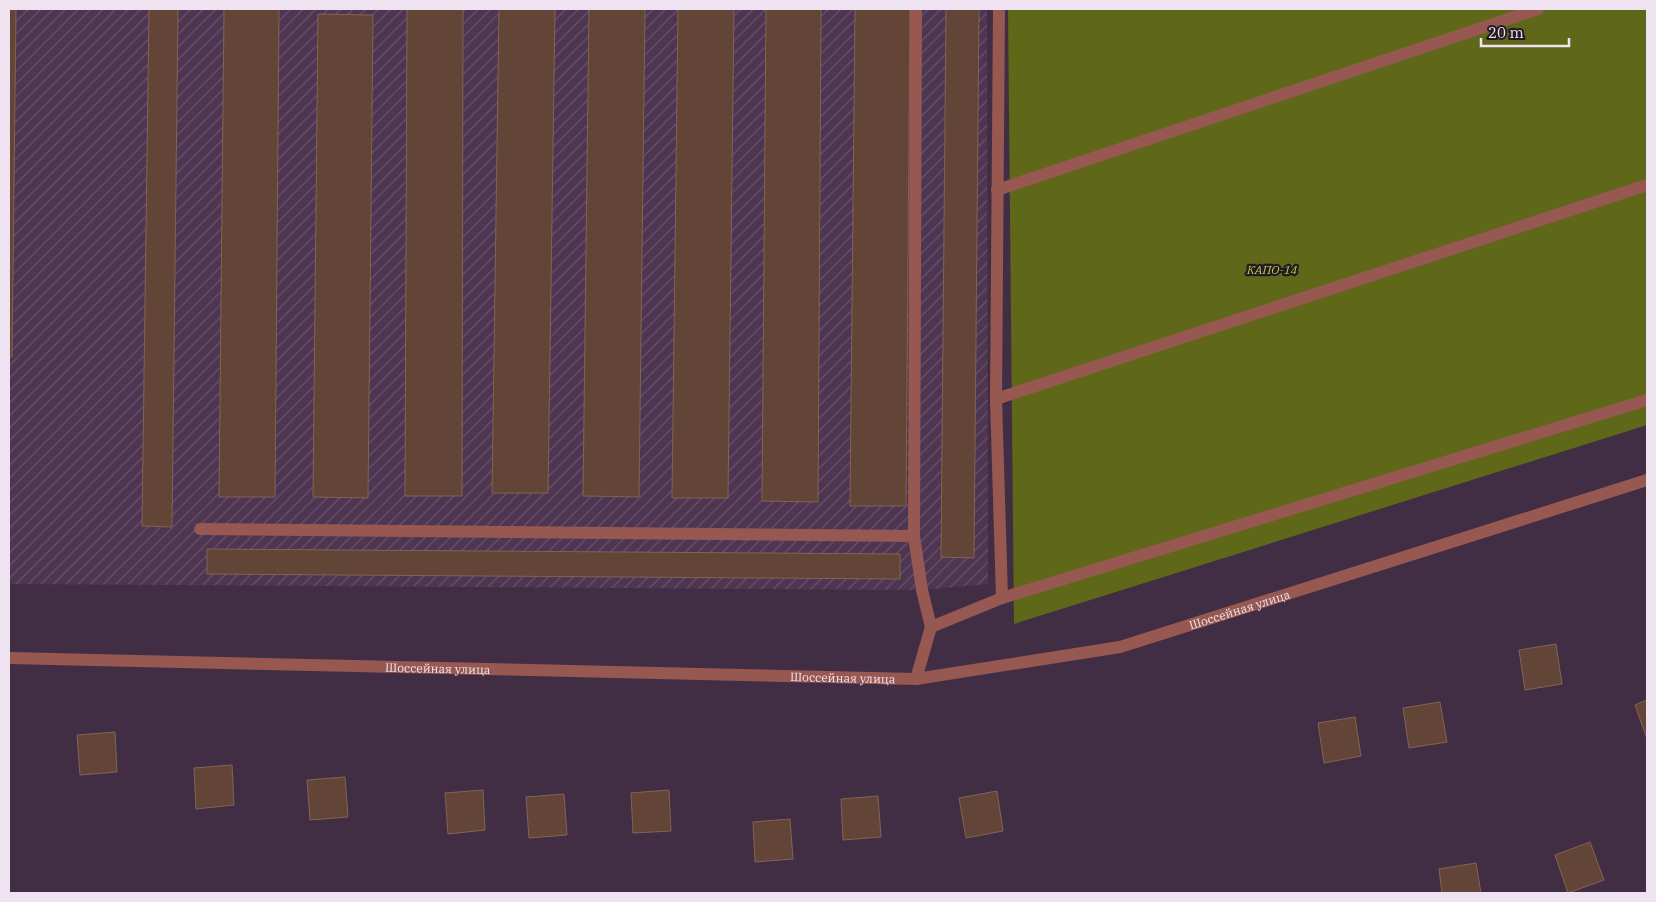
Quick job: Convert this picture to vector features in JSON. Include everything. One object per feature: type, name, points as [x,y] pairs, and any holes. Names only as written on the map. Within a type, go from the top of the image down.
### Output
[{"type":"street","points":[[916,9],[914,536],[922,590],[931,627],[916,679]]},
{"type":"street","points":[[999,9],[996,399],[1002,598]]},
{"type":"street","points":[[997,190],[1538,9]]},
{"type":"street","points":[[996,399],[1647,185]]},
{"type":"street","points":[[931,627],[1002,598],[1647,400]]},
{"type":"street","name":"Шоссейная улица","points":[[9,658],[916,679],[1120,647],[1646,484]]},
{"type":"street","points":[[200,529],[914,536]]},
{"type":"shaded area","points":[[9,9],[987,9],[988,584],[922,590],[9,584]]},
{"type":"green space","name":"КАПО-14","points":[[1008,9],[1647,9],[1647,425],[1014,624]]},
{"type":"building","points":[[9,9],[16,9],[12,357],[9,357]]},
{"type":"building","points":[[149,9],[178,9],[172,527],[142,526]]},
{"type":"building","points":[[224,9],[279,9],[275,497],[219,497]]},
{"type":"building","points":[[407,9],[463,9],[462,496],[405,496]]},
{"type":"building","points":[[499,9],[555,9],[548,493],[492,493]]},
{"type":"building","points":[[589,9],[645,9],[639,497],[583,496]]},
{"type":"building","points":[[678,9],[734,9],[728,498],[672,498]]},
{"type":"building","points":[[766,9],[821,9],[818,502],[762,501]]},
{"type":"building","points":[[855,9],[910,9],[906,506],[850,506]]},
{"type":"building","points":[[946,9],[979,9],[974,558],[941,557]]},
{"type":"building","points":[[318,14],[373,15],[368,498],[313,497]]},
{"type":"building","points":[[207,549],[900,554],[900,579],[207,574]]},
{"type":"building","points":[[1556,644],[1562,684],[1525,690],[1519,650]]},
{"type":"building","points":[[1647,700],[1647,739],[1635,705]]},
{"type":"building","points":[[1440,702],[1447,742],[1409,748],[1403,708]]},
{"type":"building","points":[[1355,717],[1361,756],[1324,763],[1318,723]]},
{"type":"building","points":[[115,732],[117,772],[80,775],[77,735]]},
{"type":"building","points":[[232,765],[234,805],[196,809],[194,768]]},
{"type":"building","points":[[345,777],[348,817],[310,820],[307,780]]},
{"type":"building","points":[[483,790],[485,830],[448,834],[445,793]]},
{"type":"building","points":[[669,790],[671,831],[633,833],[631,793]]},
{"type":"building","points":[[997,791],[1003,831],[966,838],[959,798]]},
{"type":"building","points":[[564,794],[567,835],[529,838],[526,797]]},
{"type":"building","points":[[878,796],[881,837],[843,840],[841,799]]},
{"type":"building","points":[[790,819],[793,859],[755,862],[753,822]]},
{"type":"building","points":[[1590,842],[1604,880],[1568,893],[1555,855]]},
{"type":"building","points":[[1476,863],[1481,893],[1442,893],[1439,869]]}]
